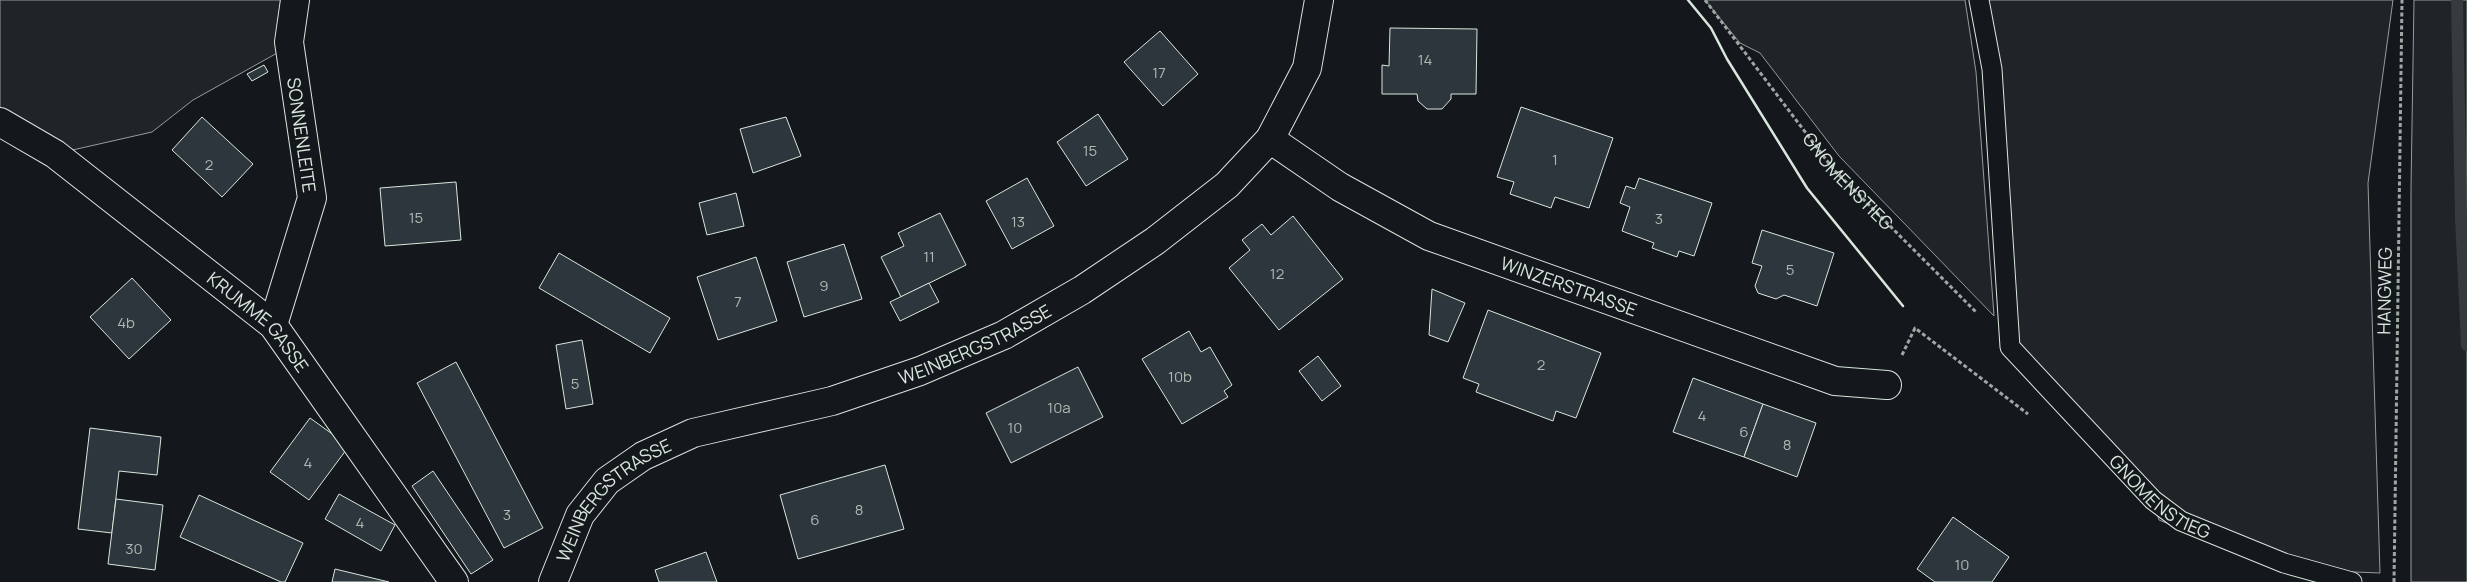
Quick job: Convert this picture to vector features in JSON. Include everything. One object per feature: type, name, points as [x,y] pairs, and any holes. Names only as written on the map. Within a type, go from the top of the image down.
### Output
[{"type":"street","name":"SONNENLEITE","points":[[273,325],[312,198],[288,42],[295,0]]},
{"type":"street","name":"WEINBERGSTRASSE","points":[[553,582],[580,515],[607,482],[643,456],[693,433],[832,401],[920,371],[1004,336],[1082,290],[1155,241],[1227,185],[1270,140],[1307,68],[1320,0]]},
{"type":"street","name":"KRUMME GASSE","points":[[0,122],[55,154],[273,325],[454,582]]},
{"type":"street","name":"WINZERSTRASSE","points":[[1270,140],[1340,187],[1429,236],[1836,381],[1887,385]]},
{"type":"lane","points":[[1979,0],[1992,68],[2010,347]]},
{"type":"lane","name":"GNOMENSTIEG","points":[[2010,347],[2153,500],[2181,522],[2284,563],[2352,582]]},
{"type":"path","name":"GNOMENSTIEG","points":[[1705,0],[1740,43],[1834,170],[2010,347]]},
{"type":"path","name":"HANGWEG","points":[[2394,582],[2402,0]]},
{"type":"path","points":[[1915,328],[2030,416]]},
{"type":"shaded area","points":[[0,0],[286,0],[279,52],[193,100],[152,132],[55,154],[0,122]]},
{"type":"shaded area","points":[[1705,0],[1965,0],[1976,72],[1994,316],[1839,156],[1760,53],[1740,43]]},
{"type":"shaded area","points":[[1979,0],[2393,0],[2368,183],[2380,573],[2280,569],[2159,520],[2153,500],[2010,347]]},
{"type":"shaded area","points":[[2414,0],[2467,0],[2467,582],[2411,582],[2411,188]]},
{"type":"building","points":[[1390,28],[1477,29],[1476,94],[1451,94],[1451,99],[1442,109],[1427,109],[1418,101],[1417,94],[1382,94],[1382,65],[1389,66]]},
{"type":"building","points":[[1160,31],[1198,74],[1163,106],[1124,62]]},
{"type":"building","points":[[264,65],[268,72],[252,81],[247,74]]},
{"type":"building","points":[[1521,107],[1613,138],[1589,208],[1555,197],[1551,208],[1510,194],[1514,182],[1497,177]]},
{"type":"building","points":[[1098,114],[1128,159],[1086,186],[1057,142]]},
{"type":"building","points":[[202,117],[253,164],[222,197],[172,150]]},
{"type":"building","points":[[786,117],[801,156],[753,173],[740,129]]},
{"type":"building","points":[[1027,178],[1054,226],[1012,249],[986,201]]},
{"type":"building","points":[[1639,178],[1712,203],[1694,256],[1679,251],[1677,257],[1652,248],[1654,243],[1622,231],[1630,207],[1620,203],[1626,186],[1635,189]]},
{"type":"building","points":[[456,182],[461,240],[385,246],[380,188]]},
{"type":"building","points":[[736,193],[744,226],[707,235],[699,203]]},
{"type":"building","points":[[940,213],[966,265],[901,297],[881,257],[904,246],[898,233]]},
{"type":"building","points":[[1293,216],[1343,279],[1279,330],[1229,268],[1250,250],[1242,240],[1262,224],[1271,235]]},
{"type":"building","points":[[1762,230],[1834,253],[1817,306],[1784,295],[1776,299],[1758,293],[1755,286],[1762,266],[1752,263]]},
{"type":"building","points":[[844,244],[862,299],[804,317],[787,262]]},
{"type":"building","points":[[559,253],[670,318],[650,353],[539,288]]},
{"type":"building","points":[[756,257],[777,321],[718,340],[697,277]]},
{"type":"building","points":[[132,278],[171,320],[129,359],[90,317]]},
{"type":"building","points":[[929,283],[939,302],[900,321],[890,302]]},
{"type":"building","points":[[1432,289],[1465,303],[1448,342],[1429,335]]},
{"type":"building","points":[[1488,310],[1601,353],[1576,418],[1556,411],[1553,421],[1476,392],[1479,384],[1463,378]]},
{"type":"building","points":[[1189,331],[1201,352],[1210,347],[1232,385],[1224,391],[1228,397],[1182,424],[1142,359]]},
{"type":"building","points":[[582,340],[593,404],[566,409],[556,345]]},
{"type":"building","points":[[1318,356],[1341,386],[1322,401],[1299,371]]},
{"type":"building","points":[[456,362],[543,528],[504,548],[417,383]]},
{"type":"building","points":[[1078,367],[1103,417],[1011,463],[986,413]]},
{"type":"building","points":[[1693,378],[1763,404],[1744,457],[1673,432]]},
{"type":"building","points":[[1763,404],[1816,423],[1797,477],[1744,457]]},
{"type":"building","points":[[310,418],[349,446],[309,500],[270,472]]},
{"type":"building","points":[[90,428],[161,437],[157,475],[119,471],[112,533],[78,529]]},
{"type":"building","points":[[885,465],[904,529],[798,559],[780,495]]},
{"type":"building","points":[[433,471],[493,560],[471,574],[412,486]]},
{"type":"building","points":[[339,494],[395,525],[381,551],[325,519]]},
{"type":"building","points":[[199,495],[303,543],[285,582],[281,582],[180,537]]},
{"type":"building","points":[[116,499],[163,505],[155,570],[108,564]]},
{"type":"building","points":[[1953,517],[2009,557],[1992,582],[1935,582],[1917,569]]},
{"type":"building","points":[[706,552],[717,582],[659,582],[655,570]]},
{"type":"building","points":[[335,569],[389,582],[332,582]]},
{"type":"waterway","points":[[2457,0],[2461,218],[2467,345]]},
{"type":"wall","points":[[1688,0],[1711,28],[1727,59],[1807,188],[1903,306]]}]
